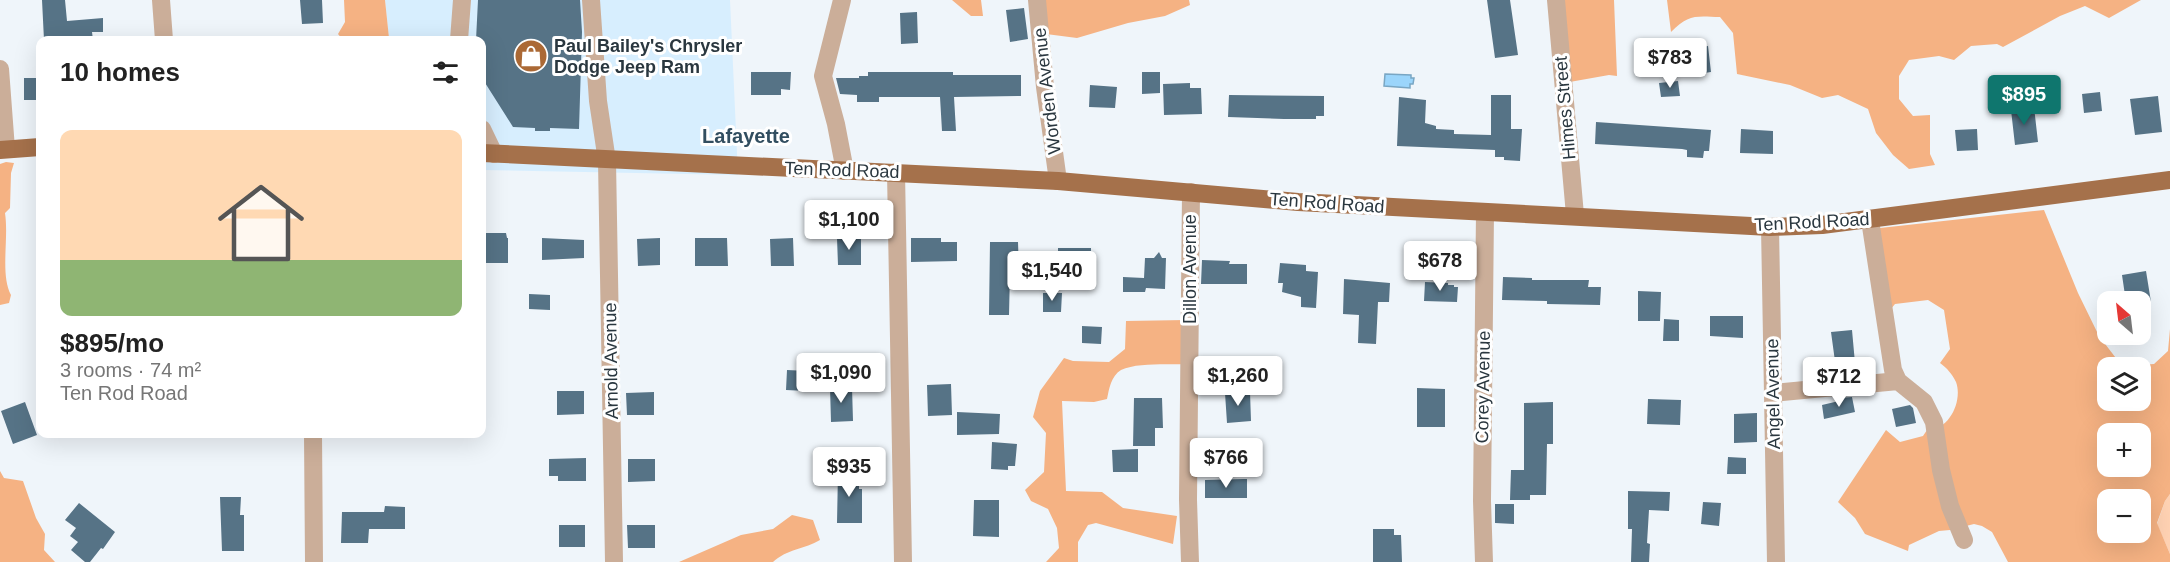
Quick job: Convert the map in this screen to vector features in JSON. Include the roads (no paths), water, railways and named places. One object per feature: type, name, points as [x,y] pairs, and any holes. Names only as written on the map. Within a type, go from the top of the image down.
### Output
[{"type":"main road","points":[[3,149],[36,147]]},
{"type":"main road","name":"Ten Rod Road","points":[[488,154],[1058,181],[1298,202],[1770,227],[1870,220],[2170,180]]},
{"type":"street","points":[[161,0],[164,36]]},
{"type":"street","points":[[459,36],[462,0]]},
{"type":"street","name":"Arnold Avenue","points":[[591,0],[598,101],[607,161],[614,562]]},
{"type":"street","points":[[842,0],[823,76],[836,124],[845,171]]},
{"type":"street","name":"Worden Avenue","points":[[1037,0],[1045,87],[1058,181]]},
{"type":"street","name":"Himes Street","points":[[1556,0],[1575,215]]},
{"type":"street","points":[[0,69],[3,149]]},
{"type":"street","points":[[896,172],[903,562]]},
{"type":"street","name":"Dillon Avenue","points":[[1190,562],[1188,500],[1191,192]]},
{"type":"street","name":"Corey Avenue","points":[[1484,562],[1482,501],[1485,212]]},
{"type":"street","points":[[1870,220],[1893,370],[1898,381],[1924,402],[1934,422],[1941,470],[1950,506],[1964,540]]},
{"type":"street","name":"Angel Avenue","points":[[1770,227],[1776,562]]},
{"type":"street","points":[[1773,393],[1898,381]]},
{"type":"street","points":[[313,438],[314,562]]},
{"type":"water","points":[[1385,74],[1411,75],[1411,78],[1414,78],[1413,84],[1410,84],[1410,88],[1384,86]]},
{"type":"place","name":"Paul Bailey's Chrysler Dodge Jeep Ram","points":[[531,56]]},
{"type":"district","name":"Lafayette","points":[[746,136]]}]
